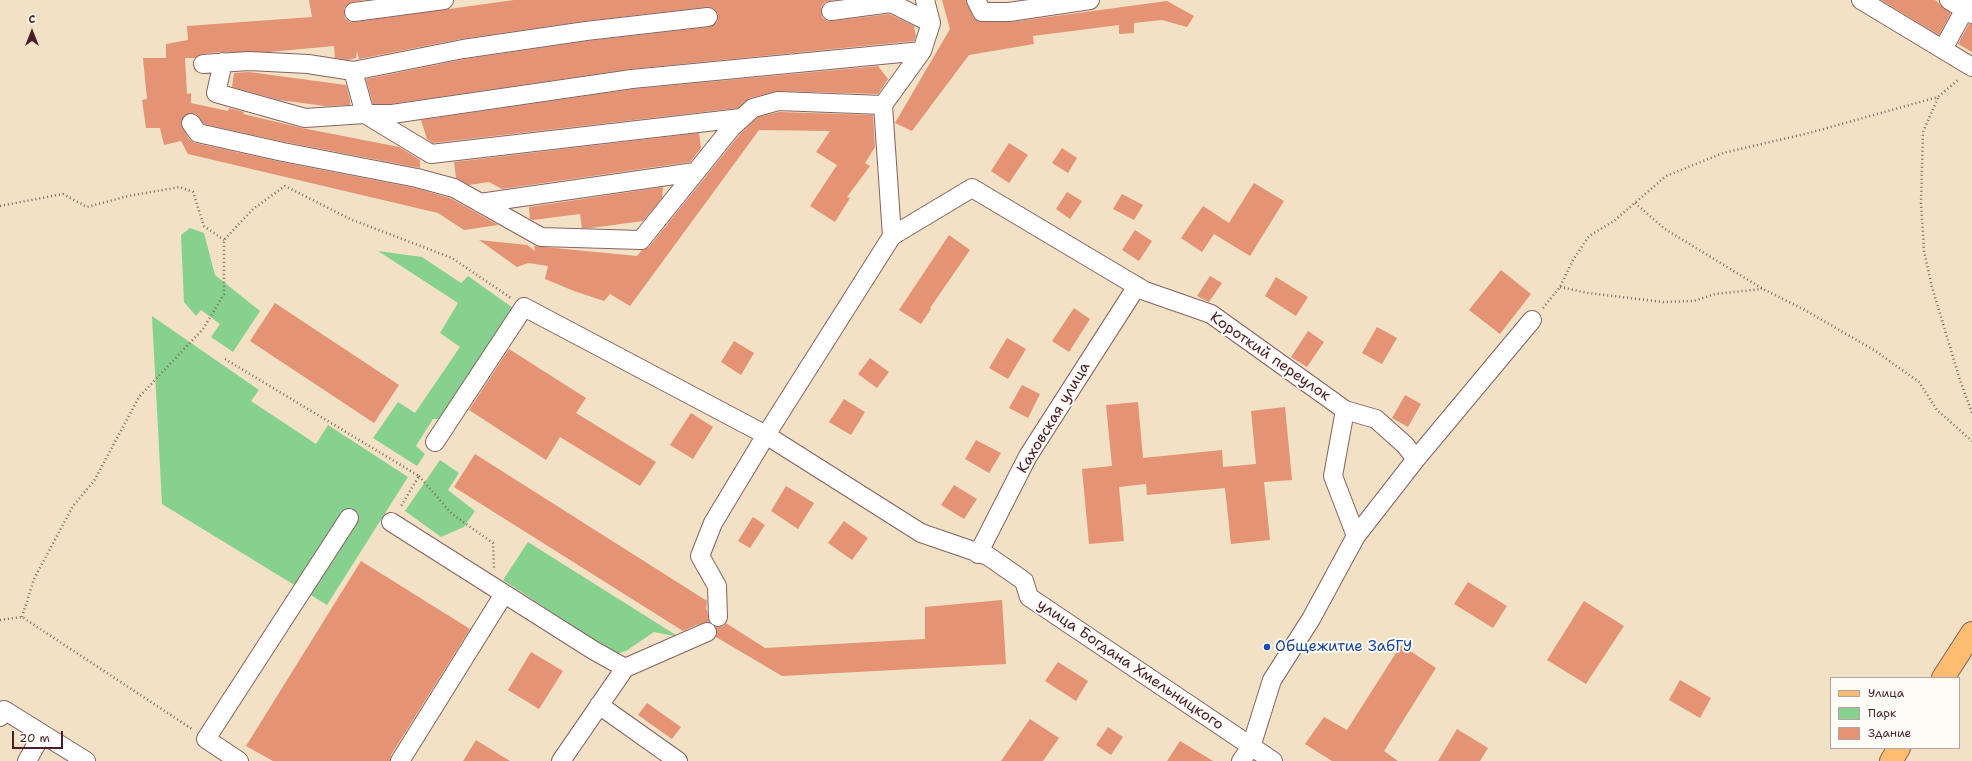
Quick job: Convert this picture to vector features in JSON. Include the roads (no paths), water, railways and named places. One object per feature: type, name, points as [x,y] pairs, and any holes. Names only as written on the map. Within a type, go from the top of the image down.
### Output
[{"type":"main road","points":[[1944,677],[1969,645]]},
{"type":"main road","points":[[1891,761],[1898,749]]},
{"type":"street","points":[[354,12],[444,0]]},
{"type":"street","points":[[718,617],[717,586],[700,556],[713,523],[766,435],[892,236],[883,105],[922,51],[931,23],[926,0]]},
{"type":"street","points":[[976,0],[982,12],[1009,12],[1090,0]]},
{"type":"street","points":[[1860,0],[1943,50],[1966,73]]},
{"type":"street","points":[[1943,50],[1969,8],[1949,0]]},
{"type":"street","points":[[831,11],[891,3],[931,23]]},
{"type":"street","points":[[203,64],[249,61],[308,64],[352,71],[486,46],[586,31],[708,17]]},
{"type":"street","points":[[223,62],[216,93],[305,118],[365,114],[392,114],[632,79],[922,51]]},
{"type":"street","points":[[352,71],[365,114],[431,154],[741,118]]},
{"type":"street","points":[[191,123],[198,133],[282,152],[417,178],[454,188],[541,237],[641,240],[732,126],[753,108],[778,101],[817,101],[883,105]]},
{"type":"street","points":[[431,154],[433,182]]},
{"type":"street","points":[[480,203],[695,172]]},
{"type":"street","name":"Короткий переулок","points":[[892,236],[972,188],[1145,291],[1211,314],[1345,410],[1333,476],[1356,536]]},
{"type":"street","name":"Каховская улица","points":[[978,554],[1028,456],[1137,286]]},
{"type":"street","name":"улица Богдана Хмельницкого","points":[[435,442],[524,307],[766,435],[921,533],[978,554],[988,556],[1024,581],[1029,597],[1246,754],[1274,761]]},
{"type":"street","points":[[1246,754],[1272,680],[1311,619],[1356,536],[1416,459],[1532,320]]},
{"type":"street","points":[[1345,410],[1376,419],[1405,445],[1416,459]]},
{"type":"street","points":[[239,761],[206,739],[349,518]]},
{"type":"street","points":[[391,522],[593,650],[625,668]]},
{"type":"street","points":[[400,761],[499,591]]},
{"type":"street","points":[[561,761],[625,668],[707,632]]},
{"type":"street","points":[[599,705],[678,761]]},
{"type":"street","points":[[0,717],[4,710],[86,761]]},
{"type":"street","points":[[27,761],[42,734]]},
{"type":"place","name":"Общежитие ЗабГУ","points":[[1267,647]]}]
